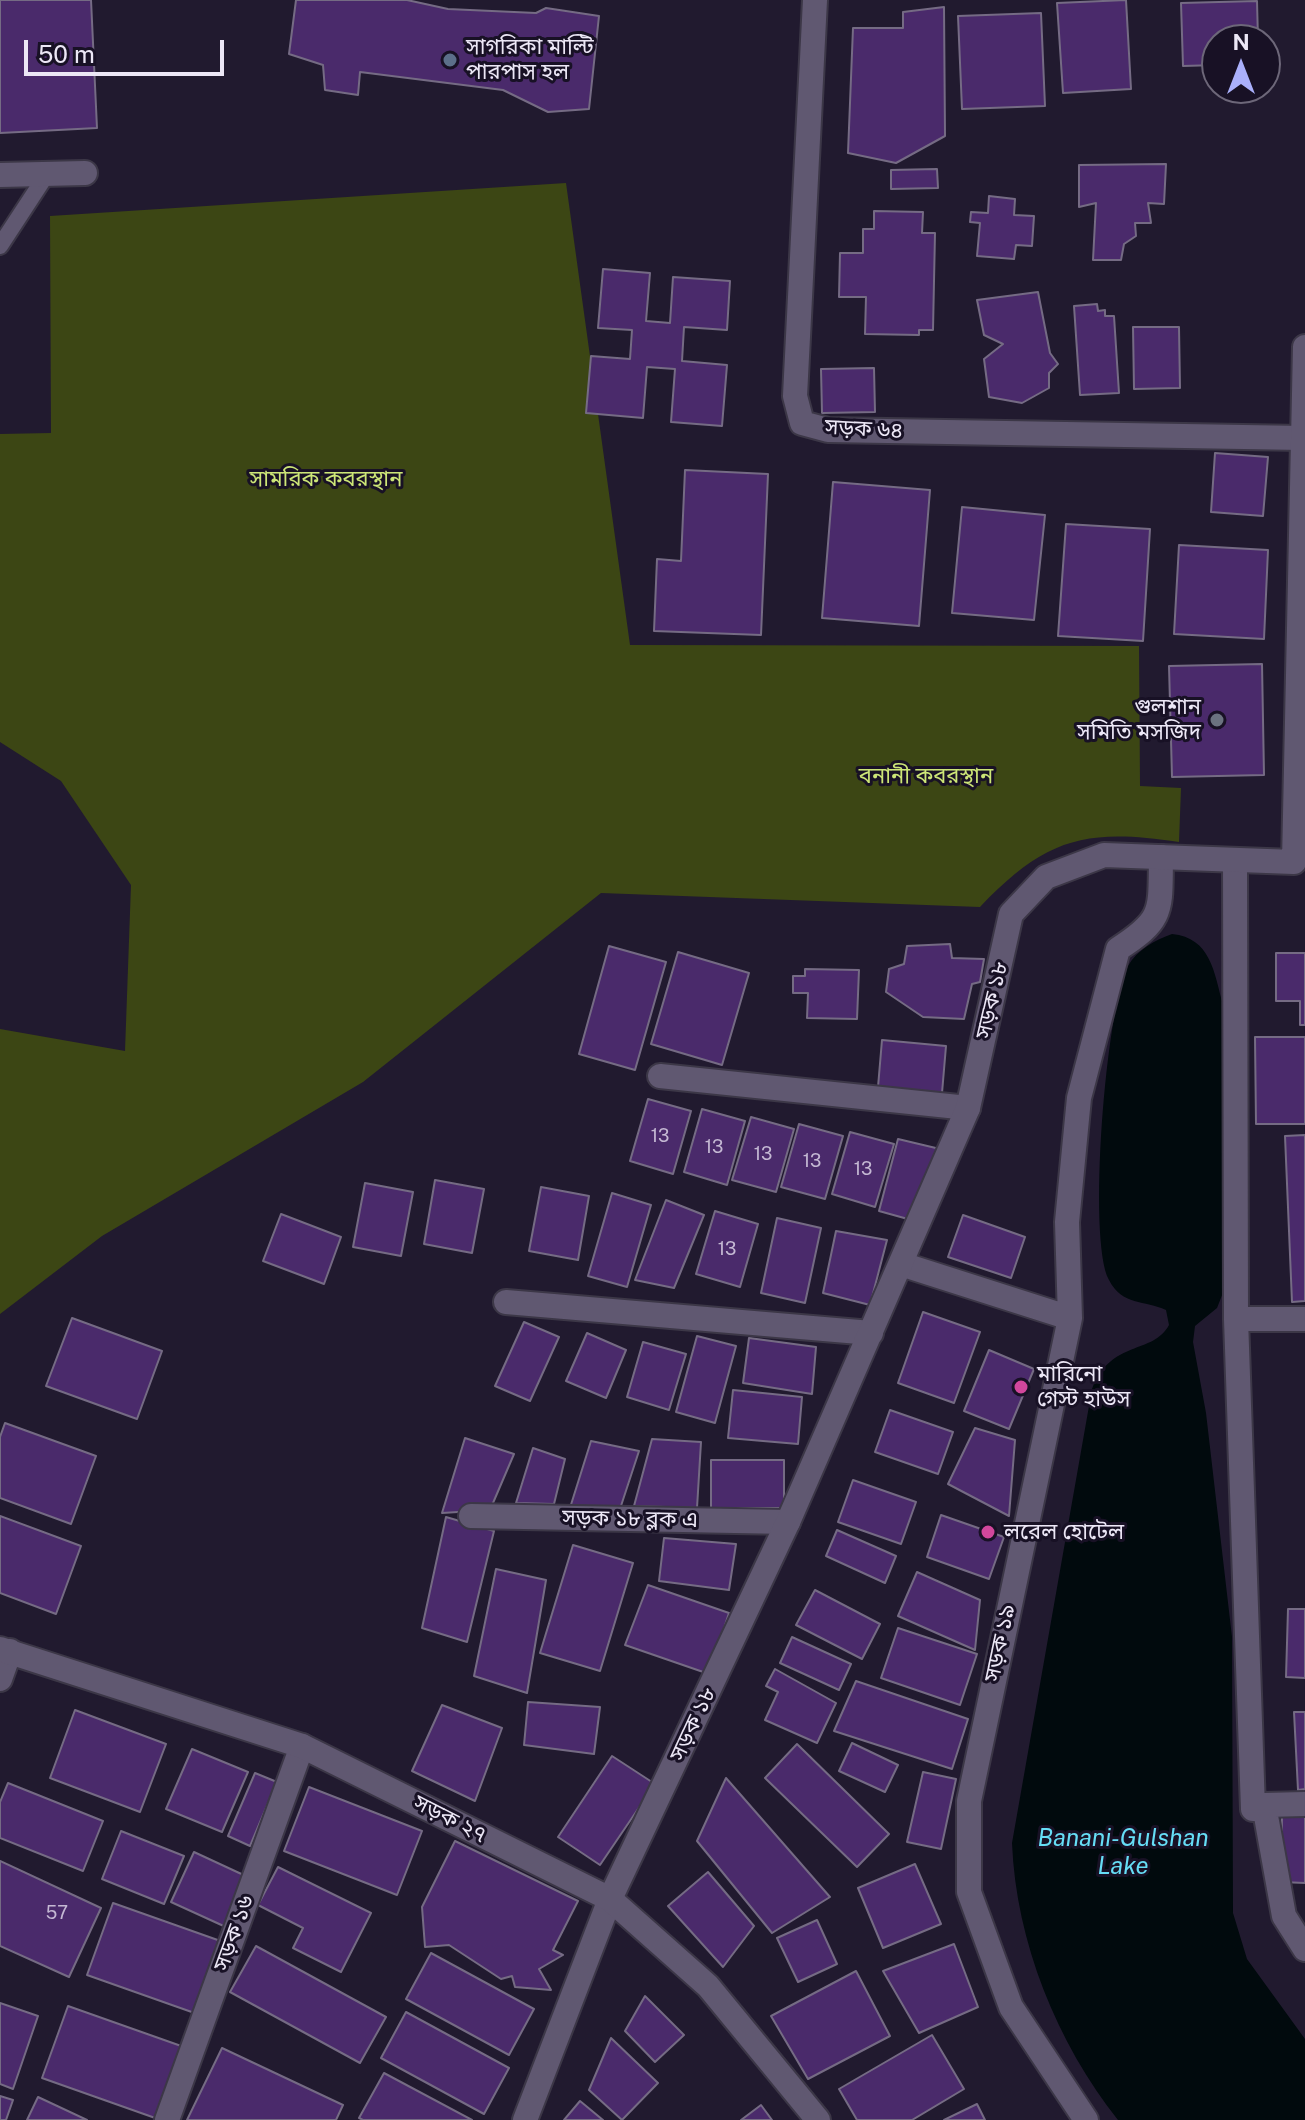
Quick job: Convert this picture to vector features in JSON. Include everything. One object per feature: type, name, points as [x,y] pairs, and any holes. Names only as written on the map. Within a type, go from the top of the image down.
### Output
[{"type":"street","name":"সড়ক ৬৪","points":[[815,0],[795,396],[802,423],[828,430],[1303,438]]},
{"type":"street","points":[[0,175],[85,173]]},
{"type":"street","points":[[1300,862],[1305,347]]},
{"type":"street","name":"সড়ক ১৮","points":[[525,2120],[610,1899],[788,1522],[968,1108],[1011,914],[1046,877],[1104,855],[1300,862]]},
{"type":"street","name":"সড়ক ১৯","points":[[1086,2120],[1011,2007],[969,1892],[969,1801],[1070,1318],[1067,1222],[1079,1098],[1118,949],[1152,925],[1160,906],[1161,857]]},
{"type":"street","points":[[1246,861],[1236,1319],[1258,1807],[1284,1916],[1305,1949]]},
{"type":"street","points":[[660,1076],[968,1108]]},
{"type":"street","points":[[901,1264],[1070,1318]]},
{"type":"street","points":[[506,1302],[871,1333]]},
{"type":"street","points":[[1236,1319],[1305,1319]]},
{"type":"street","name":"সড়ক ১৮ ব্লক এ","points":[[471,1516],[788,1522]]},
{"type":"street","points":[[0,1679],[5,1650]]},
{"type":"street","name":"সড়ক ২৭","points":[[5,1650],[302,1746],[610,1899],[708,1986],[818,2120]]},
{"type":"street","name":"সড়ক ১৬","points":[[167,2120],[302,1746]]},
{"type":"street","points":[[1258,1807],[1305,1804]]},
{"type":"lane","points":[[0,246],[47,174]]},
{"type":"green space","points":[[566,183],[630,645],[1139,646],[1140,786],[1181,788],[1179,842],[1118,837],[1069,843],[1047,852],[1026,866],[980,907],[601,893],[363,1082],[102,1236],[0,1314],[0,1029],[125,1051],[131,885],[61,781],[0,742],[0,434],[51,433],[50,216]]},
{"type":"water","name":"Banani-Gulshan Lake","points":[[1172,934],[1195,942],[1203,950],[1213,969],[1223,1005],[1228,1280],[1217,1308],[1195,1326],[1193,1342],[1206,1413],[1232,1637],[1233,1913],[1247,1959],[1305,2039],[1305,2120],[1118,2120],[1076,2058],[1059,2025],[1031,1954],[1015,1880],[1012,1843],[1092,1389],[1110,1362],[1153,1341],[1169,1325],[1166,1310],[1127,1298],[1109,1280],[1103,1256],[1100,1173],[1107,1073],[1120,990],[1128,966],[1136,955]]},
{"type":"building","points":[[0,0],[91,0],[97,128],[0,133]]},
{"type":"building","name":"সাগরিকা মাল্টি পারপাস হল","points":[[296,0],[407,0],[448,9],[536,13],[546,8],[599,16],[589,109],[548,112],[503,90],[360,72],[358,95],[325,90],[323,65],[289,54]]},
{"type":"building","points":[[1126,0],[1131,89],[1063,93],[1057,3]]},
{"type":"building","points":[[1257,1],[1258,24],[1201,24],[1201,65],[1183,66],[1181,3]]},
{"type":"building","points":[[944,7],[945,136],[896,163],[848,153],[853,28],[903,28],[903,12]]},
{"type":"building","points":[[1041,13],[1045,106],[962,109],[958,16]]},
{"type":"building","points":[[1166,164],[1164,204],[1148,203],[1151,223],[1135,223],[1136,236],[1124,244],[1121,260],[1093,260],[1096,203],[1079,207],[1079,165]]},
{"type":"building","points":[[937,169],[938,188],[891,189],[891,170]]},
{"type":"building","points":[[989,196],[1015,199],[1014,215],[1034,216],[1032,246],[1016,245],[1014,259],[977,256],[980,223],[970,222],[971,212],[988,213]]},
{"type":"building","points":[[874,211],[923,212],[922,233],[935,233],[933,330],[919,330],[919,335],[865,334],[866,297],[839,297],[840,253],[863,253],[863,229],[874,229]]},
{"type":"building","points":[[603,269],[650,273],[646,321],[670,323],[673,277],[730,281],[727,330],[684,327],[682,361],[727,365],[722,426],[671,422],[675,369],[647,367],[643,418],[586,413],[591,356],[630,359],[632,330],[598,328]]},
{"type":"building","points":[[1038,292],[1050,353],[1058,364],[1049,373],[1049,388],[1022,403],[989,397],[984,359],[1003,344],[984,335],[977,300]]},
{"type":"building","points":[[1097,304],[1098,311],[1105,310],[1105,316],[1114,316],[1119,393],[1080,395],[1074,306]]},
{"type":"building","points":[[1133,327],[1179,327],[1180,388],[1134,389]]},
{"type":"building","points":[[874,368],[875,412],[822,413],[821,369]]},
{"type":"building","points":[[1215,453],[1268,457],[1263,516],[1211,512]]},
{"type":"building","points":[[685,470],[768,474],[761,635],[654,631],[657,559],[681,561]]},
{"type":"building","points":[[833,482],[930,490],[919,626],[822,618]]},
{"type":"building","points":[[962,507],[1045,515],[1034,620],[952,613]]},
{"type":"building","points":[[1066,524],[1150,529],[1143,641],[1058,636]]},
{"type":"building","points":[[1179,545],[1268,550],[1264,639],[1174,634]]},
{"type":"building","name":"গুলশান সমিতি মসজিদ","points":[[1262,664],[1264,775],[1172,777],[1169,666]]},
{"type":"building","points":[[950,944],[952,958],[984,959],[980,982],[972,984],[964,1019],[923,1017],[886,992],[889,969],[904,964],[907,946]]},
{"type":"building","points":[[609,946],[666,962],[635,1070],[579,1054]]},
{"type":"building","points":[[678,952],[749,973],[722,1065],[651,1044]]},
{"type":"building","points":[[1276,953],[1305,953],[1305,1025],[1300,1025],[1300,1001],[1276,1001]]},
{"type":"building","points":[[805,969],[859,970],[857,1019],[807,1018],[808,993],[793,993],[793,976],[805,976]]},
{"type":"building","points":[[1255,1037],[1305,1037],[1305,1124],[1256,1124]]},
{"type":"building","points":[[882,1040],[946,1046],[942,1093],[878,1087]]},
{"type":"building","points":[[648,1099],[691,1111],[673,1174],[630,1161]]},
{"type":"building","points":[[702,1109],[745,1121],[727,1185],[684,1172]]},
{"type":"building","points":[[751,1117],[794,1129],[776,1192],[732,1180]]},
{"type":"building","points":[[799,1124],[843,1136],[825,1199],[781,1187]]},
{"type":"building","points":[[850,1132],[894,1144],[875,1207],[832,1194]]},
{"type":"building","points":[[1305,1135],[1305,1301],[1292,1302],[1285,1136]]},
{"type":"building","points":[[898,1139],[940,1149],[915,1221],[879,1211]]},
{"type":"building","points":[[435,1180],[484,1189],[472,1253],[424,1244]]},
{"type":"building","points":[[365,1183],[413,1192],[401,1256],[353,1247]]},
{"type":"building","points":[[541,1187],[589,1196],[578,1260],[529,1251]]},
{"type":"building","points":[[612,1193],[651,1205],[627,1287],[588,1276]]},
{"type":"building","points":[[666,1200],[704,1215],[674,1288],[635,1280]]},
{"type":"building","points":[[715,1211],[758,1224],[740,1287],[696,1274]]},
{"type":"building","points":[[281,1214],[341,1237],[324,1284],[263,1261]]},
{"type":"building","points":[[963,1215],[1025,1237],[1011,1278],[948,1257]]},
{"type":"building","points":[[777,1218],[821,1228],[805,1303],[761,1293]]},
{"type":"building","points":[[836,1231],[887,1240],[870,1305],[823,1293]]},
{"type":"building","points":[[923,1312],[980,1332],[954,1403],[898,1383]]},
{"type":"building","points":[[72,1318],[162,1351],[137,1419],[46,1386]]},
{"type":"building","points":[[524,1322],[559,1337],[530,1401],[495,1386]]},
{"type":"building","points":[[587,1333],[626,1350],[606,1398],[566,1381]]},
{"type":"building","points":[[697,1336],[736,1346],[715,1423],[676,1412]]},
{"type":"building","points":[[749,1338],[816,1347],[812,1394],[743,1383]]},
{"type":"building","points":[[643,1342],[686,1354],[669,1410],[627,1397]]},
{"type":"building","points":[[989,1350],[1034,1369],[1009,1429],[964,1411]]},
{"type":"building","points":[[733,1390],[802,1397],[798,1444],[728,1438]]},
{"type":"building","points":[[890,1410],[953,1432],[938,1474],[875,1452]]},
{"type":"building","points":[[5,1423],[96,1456],[71,1524],[0,1498],[0,1437]]},
{"type":"building","points":[[975,1428],[1015,1440],[1009,1516],[948,1484]]},
{"type":"building","points":[[465,1438],[514,1454],[490,1510],[442,1513]]},
{"type":"building","points":[[652,1439],[701,1442],[697,1508],[634,1506]]},
{"type":"building","points":[[591,1441],[639,1451],[619,1512],[569,1511]]},
{"type":"building","points":[[533,1448],[565,1459],[554,1504],[516,1503]]},
{"type":"building","points":[[711,1460],[784,1460],[784,1508],[711,1508]]},
{"type":"building","points":[[853,1480],[916,1502],[901,1544],[838,1522]]},
{"type":"building","points":[[941,1515],[1004,1537],[989,1579],[927,1557]]},
{"type":"building","points":[[0,1516],[81,1546],[56,1614],[0,1593]]},
{"type":"building","points":[[446,1517],[494,1531],[467,1642],[422,1628]]},
{"type":"building","points":[[837,1530],[896,1556],[885,1583],[826,1556]]},
{"type":"building","points":[[664,1538],[736,1544],[729,1590],[659,1581]]},
{"type":"building","points":[[573,1545],[633,1563],[600,1671],[540,1653]]},
{"type":"building","points":[[496,1569],[546,1580],[527,1693],[474,1676]]},
{"type":"building","points":[[917,1572],[980,1600],[975,1650],[898,1616]]},
{"type":"building","points":[[648,1585],[729,1613],[709,1674],[625,1645]]},
{"type":"building","points":[[815,1590],[880,1624],[862,1659],[796,1625]]},
{"type":"building","points":[[1288,1609],[1305,1609],[1305,1678],[1286,1677]]},
{"type":"building","points":[[898,1628],[977,1654],[960,1705],[881,1678]]},
{"type":"building","points":[[792,1637],[851,1664],[839,1690],[780,1663]]},
{"type":"building","points":[[775,1669],[836,1703],[817,1743],[765,1720],[778,1692],[766,1686]]},
{"type":"building","points":[[856,1681],[968,1719],[952,1769],[834,1731]]},
{"type":"building","points":[[528,1702],[600,1707],[594,1754],[524,1745]]},
{"type":"building","points":[[442,1705],[502,1728],[475,1801],[412,1771]]},
{"type":"building","points":[[75,1710],[166,1744],[140,1812],[50,1778]]},
{"type":"building","points":[[1294,1712],[1305,1712],[1305,1789],[1298,1790]]},
{"type":"building","points":[[852,1743],[898,1765],[885,1792],[839,1771]]},
{"type":"building","points":[[797,1744],[889,1834],[857,1867],[765,1778]]},
{"type":"building","points":[[192,1749],[248,1772],[222,1832],[166,1809]]},
{"type":"building","points":[[612,1756],[655,1784],[600,1865],[558,1837]]},
{"type":"building","points":[[923,1772],[956,1779],[941,1849],[907,1842]]},
{"type":"building","points":[[255,1773],[277,1782],[250,1846],[228,1836]]},
{"type":"building","points":[[726,1778],[830,1897],[772,1933],[697,1841]]},
{"type":"building","points":[[8,1783],[103,1821],[83,1871],[0,1838],[0,1802]]},
{"type":"building","points":[[309,1787],[422,1831],[397,1895],[284,1851]]},
{"type":"building","points":[[1282,1816],[1305,1817],[1305,1883],[1281,1882]]},
{"type":"building","points":[[121,1831],[184,1856],[164,1904],[102,1879]]},
{"type":"building","points":[[455,1841],[578,1901],[553,1950],[563,1955],[539,1969],[551,1990],[515,1987],[512,1976],[501,1979],[449,1945],[425,1947],[422,1907]]},
{"type":"building","points":[[194,1852],[250,1878],[228,1928],[171,1902]]},
{"type":"building","points":[[0,1861],[101,1908],[69,1977],[0,1946]]},
{"type":"building","points":[[915,1864],[941,1924],[883,1948],[858,1888]]},
{"type":"building","points":[[278,1867],[371,1913],[341,1972],[293,1948],[303,1928],[258,1905]]},
{"type":"building","points":[[708,1872],[754,1926],[723,1967],[668,1906]]},
{"type":"building","points":[[113,1903],[229,1944],[203,2016],[87,1975]]},
{"type":"building","points":[[817,1920],[837,1964],[798,1982],[777,1938]]},
{"type":"building","points":[[954,1944],[978,2007],[919,2033],[883,1971]]},
{"type":"building","points":[[256,1946],[386,2017],[360,2063],[230,1992]]},
{"type":"building","points":[[431,1953],[534,2009],[509,2055],[406,1999]]},
{"type":"building","points":[[856,1971],[890,2036],[808,2079],[771,2016]]},
{"type":"building","points":[[645,1996],[684,2035],[655,2062],[625,2031]]},
{"type":"building","points":[[0,2003],[38,2016],[13,2089],[0,2084]]},
{"type":"building","points":[[68,2006],[184,2047],[158,2119],[42,2078]]},
{"type":"building","points":[[406,2012],[509,2068],[484,2114],[381,2058]]},
{"type":"building","points":[[932,2035],[964,2089],[912,2120],[857,2120],[839,2089]]},
{"type":"building","points":[[611,2038],[658,2083],[622,2120],[589,2090]]},
{"type":"building","points":[[222,2048],[343,2105],[336,2120],[187,2120]]},
{"type":"building","points":[[384,2073],[472,2120],[359,2118]]},
{"type":"building","points":[[0,2096],[13,2100],[6,2120],[0,2120]]},
{"type":"building","points":[[38,2097],[87,2120],[27,2120]]},
{"type":"building","points":[[580,2101],[603,2120],[564,2120]]},
{"type":"building","points":[[977,2104],[985,2120],[944,2120]]},
{"type":"building","points":[[761,2105],[772,2120],[741,2120]]},
{"type":"place","name":"সাগরিকা মাল্টি পারপাস হল","points":[[450,60]]},
{"type":"place","name":"গুলশান সমিতি মসজিদ","points":[[1217,720]]},
{"type":"place","name":"মারিনো গেস্ট হাউস","points":[[1021,1387]]},
{"type":"place","name":"লরেল হোটেল","points":[[988,1532]]},
{"type":"park label","name":"সামরিক কবরস্থান","points":[[326,479]]},
{"type":"park label","name":"বনানী কবরস্থান","points":[[926,776]]}]
